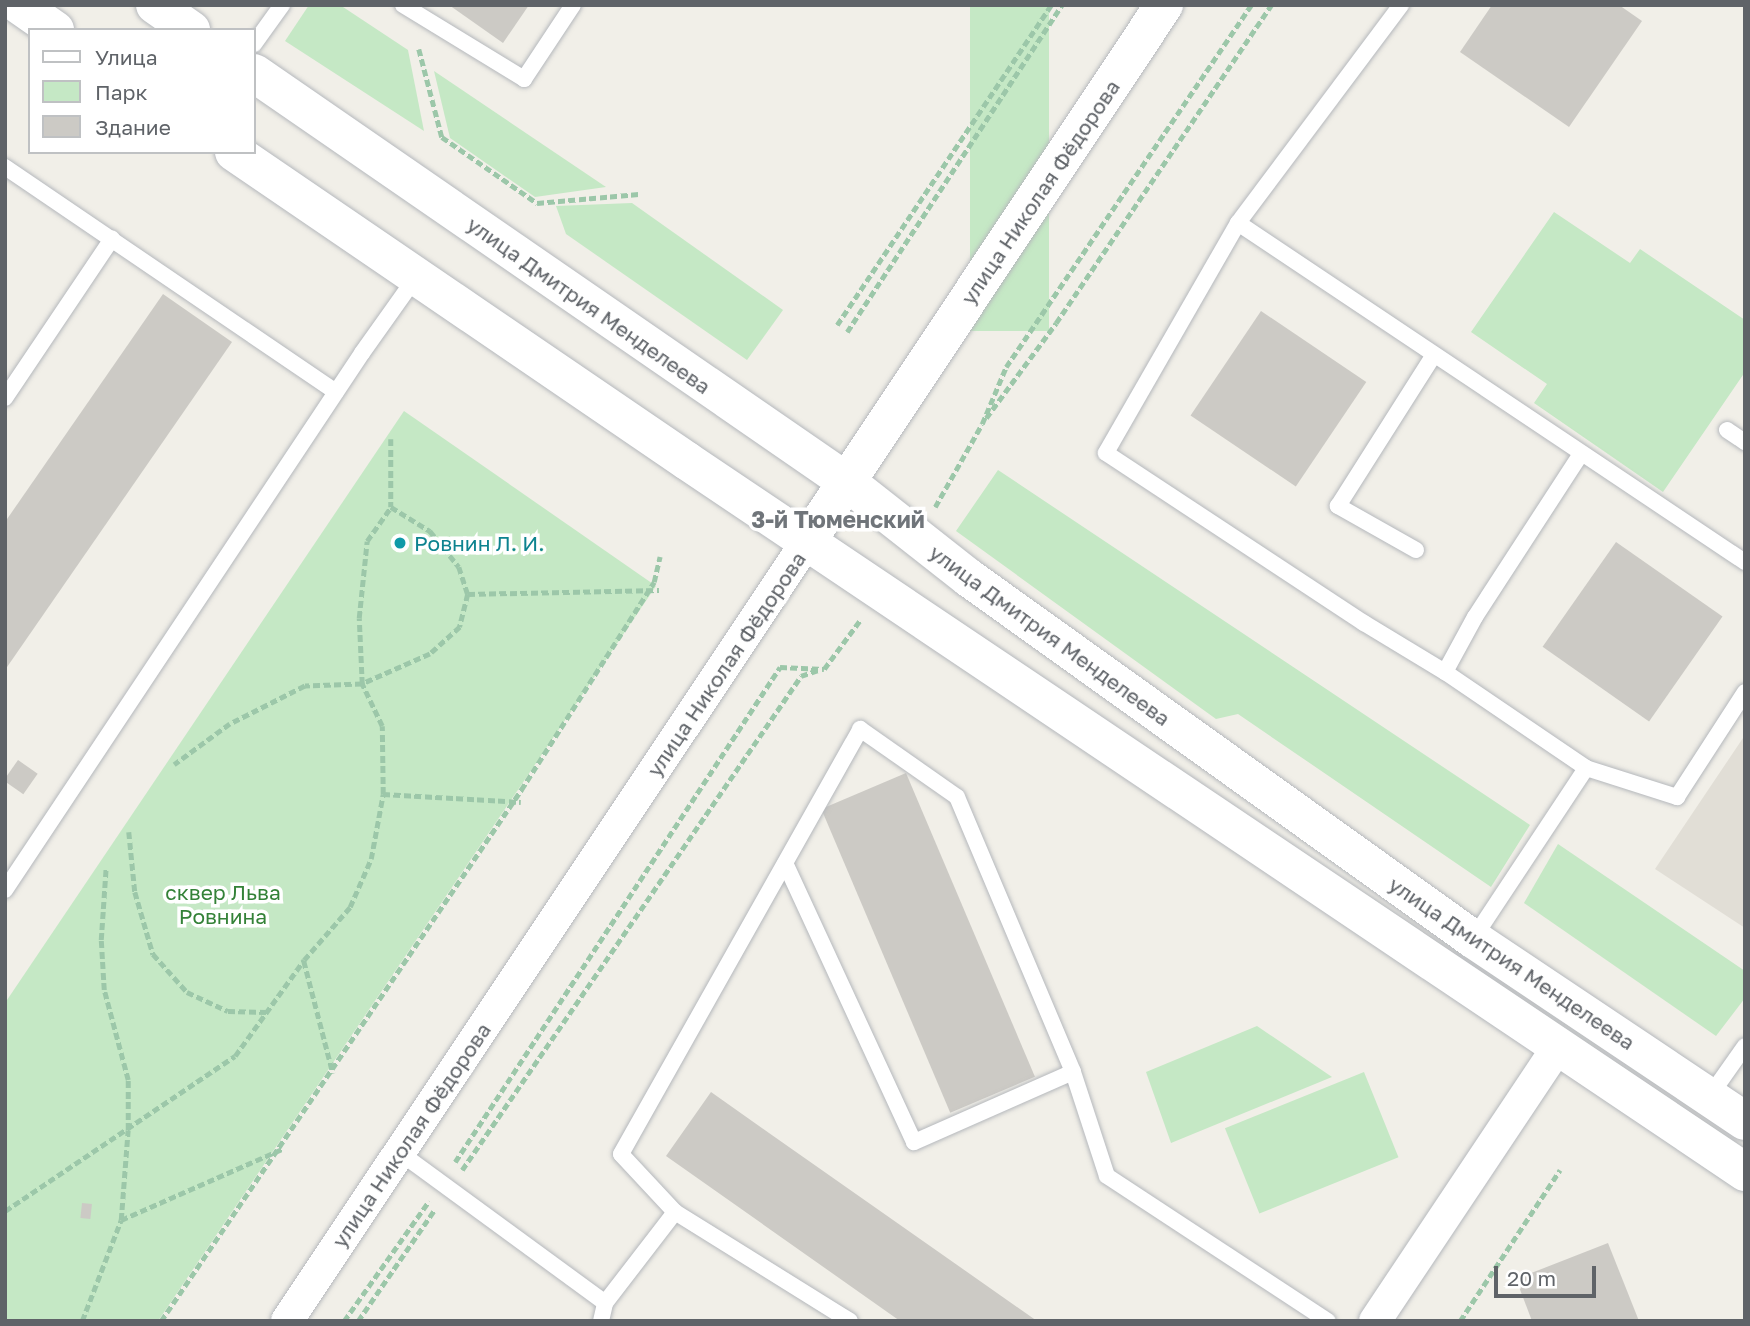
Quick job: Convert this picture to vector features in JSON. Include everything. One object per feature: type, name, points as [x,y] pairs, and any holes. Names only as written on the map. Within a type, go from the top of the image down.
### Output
[{"type":"street","points":[[19,5],[51,28]]},
{"type":"street","points":[[155,5],[188,28]]},
{"type":"street","name":"улица Николая Фёдорова","points":[[287,1321],[1164,5]]},
{"type":"street","name":"улица Дмитрия Менделеева","points":[[256,74],[846,482],[969,578],[1473,939],[1745,1121]]},
{"type":"street","points":[[237,154],[1557,1048],[1745,1172]]},
{"type":"street","points":[[1375,1321],[1557,1048]]},
{"type":"lane","points":[[256,41],[282,5]]},
{"type":"lane","points":[[403,5],[524,79],[573,5]]},
{"type":"lane","points":[[1401,5],[1238,223],[1106,453],[1364,623],[1445,672],[1586,768],[1676,797],[1745,692]]},
{"type":"lane","points":[[5,167],[337,391]]},
{"type":"lane","points":[[1238,223],[1745,562]]},
{"type":"lane","points":[[5,398],[112,239]]},
{"type":"lane","points":[[5,890],[337,391],[416,277]]},
{"type":"lane","points":[[1416,550],[1338,506],[1434,355]]},
{"type":"lane","points":[[1727,430],[1745,442]]},
{"type":"lane","points":[[1445,672],[1475,617],[1581,454]]},
{"type":"lane","points":[[850,1321],[675,1212],[621,1154],[860,729],[957,797],[1073,1072],[1107,1176],[1328,1321]]},
{"type":"lane","points":[[1473,939],[1586,768]]},
{"type":"lane","points":[[785,863],[914,1142],[1073,1072]]},
{"type":"lane","points":[[1709,1097],[1745,1046]]},
{"type":"lane","points":[[399,1152],[606,1303]]},
{"type":"lane","points":[[601,1321],[606,1303],[675,1212]]},
{"type":"path","points":[[837,325],[1051,5]]},
{"type":"path","points":[[847,332],[1062,5]]},
{"type":"path","points":[[982,424],[1006,367],[1251,5]]},
{"type":"path","points":[[917,538],[982,424],[1056,323],[1271,5]]},
{"type":"path","points":[[419,49],[442,137],[537,204],[639,194]]},
{"type":"path","points":[[5,1211],[235,1056],[304,960],[350,907],[371,859],[383,794],[382,726],[362,684],[359,618],[367,541],[391,508],[391,439]]},
{"type":"path","points":[[174,765],[230,724],[305,686],[362,684],[430,654],[460,627],[468,594],[459,567],[430,531],[391,508]]},
{"type":"path","points":[[161,1321],[514,801],[649,590],[660,557]]},
{"type":"path","points":[[468,594],[659,590]]},
{"type":"path","points":[[344,1321],[445,1186],[801,676],[824,669],[883,591]]},
{"type":"path","points":[[358,1321],[780,667],[824,669]]},
{"type":"path","points":[[383,794],[521,802]]},
{"type":"path","points":[[129,832],[135,892],[153,954],[187,992],[228,1011],[268,1012]]},
{"type":"path","points":[[82,1321],[121,1220],[128,1130],[128,1080],[104,990],[101,940],[107,867]]},
{"type":"path","points":[[304,960],[332,1071]]},
{"type":"path","points":[[121,1220],[282,1149]]},
{"type":"path","points":[[1460,1321],[1560,1171]]},
{"type":"shaded area","points":[[1745,735],[1745,928],[1655,869]]},
{"type":"green space","points":[[309,5],[340,5],[408,50],[424,131],[285,41]]},
{"type":"green space","points":[[970,5],[1049,5],[1049,331],[970,331]]},
{"type":"green space","points":[[434,71],[606,187],[535,197],[450,138]]},
{"type":"green space","points":[[632,203],[783,310],[747,360],[566,234],[556,206]]},
{"type":"green space","points":[[1554,212],[1630,263],[1640,249],[1745,320],[1745,372],[1663,492],[1534,403],[1547,384],[1471,332]]},
{"type":"green space","name":"сквер Льва Ровнина","points":[[404,411],[656,586],[158,1321],[5,1321],[5,1003]]},
{"type":"green space","points":[[998,470],[1530,825],[1491,887],[1238,714],[1216,719],[956,531]]},
{"type":"green space","points":[[1558,844],[1745,971],[1745,998],[1716,1036],[1524,903]]},
{"type":"green space","points":[[1257,1026],[1332,1077],[1171,1143],[1146,1072]]},
{"type":"green space","points":[[1364,1072],[1398,1157],[1259,1213],[1225,1128]]},
{"type":"building","points":[[449,5],[529,5],[503,43]]},
{"type":"building","points":[[1492,5],[1619,5],[1642,21],[1569,127],[1460,52]]},
{"type":"building","points":[[163,294],[232,342],[5,670],[5,522]]},
{"type":"building","points":[[1261,311],[1366,382],[1296,486],[1191,415]]},
{"type":"building","points":[[1616,542],[1722,617],[1649,721],[1543,647]]},
{"type":"building","points":[[18,760],[38,774],[23,794],[5,781]]},
{"type":"building","points":[[906,773],[1035,1077],[950,1113],[821,809]]},
{"type":"building","points":[[711,1092],[1037,1321],[900,1321],[666,1156]]},
{"type":"building","points":[[82,1203],[92,1204],[90,1219],[80,1218]]},
{"type":"building","points":[[1608,1243],[1639,1321],[1532,1321],[1516,1279]]},
{"type":"place","name":"Ровнин Л. И.","points":[[400,543]]},
{"type":"district","name":"3-й Тюменский","points":[[838,519]]}]
